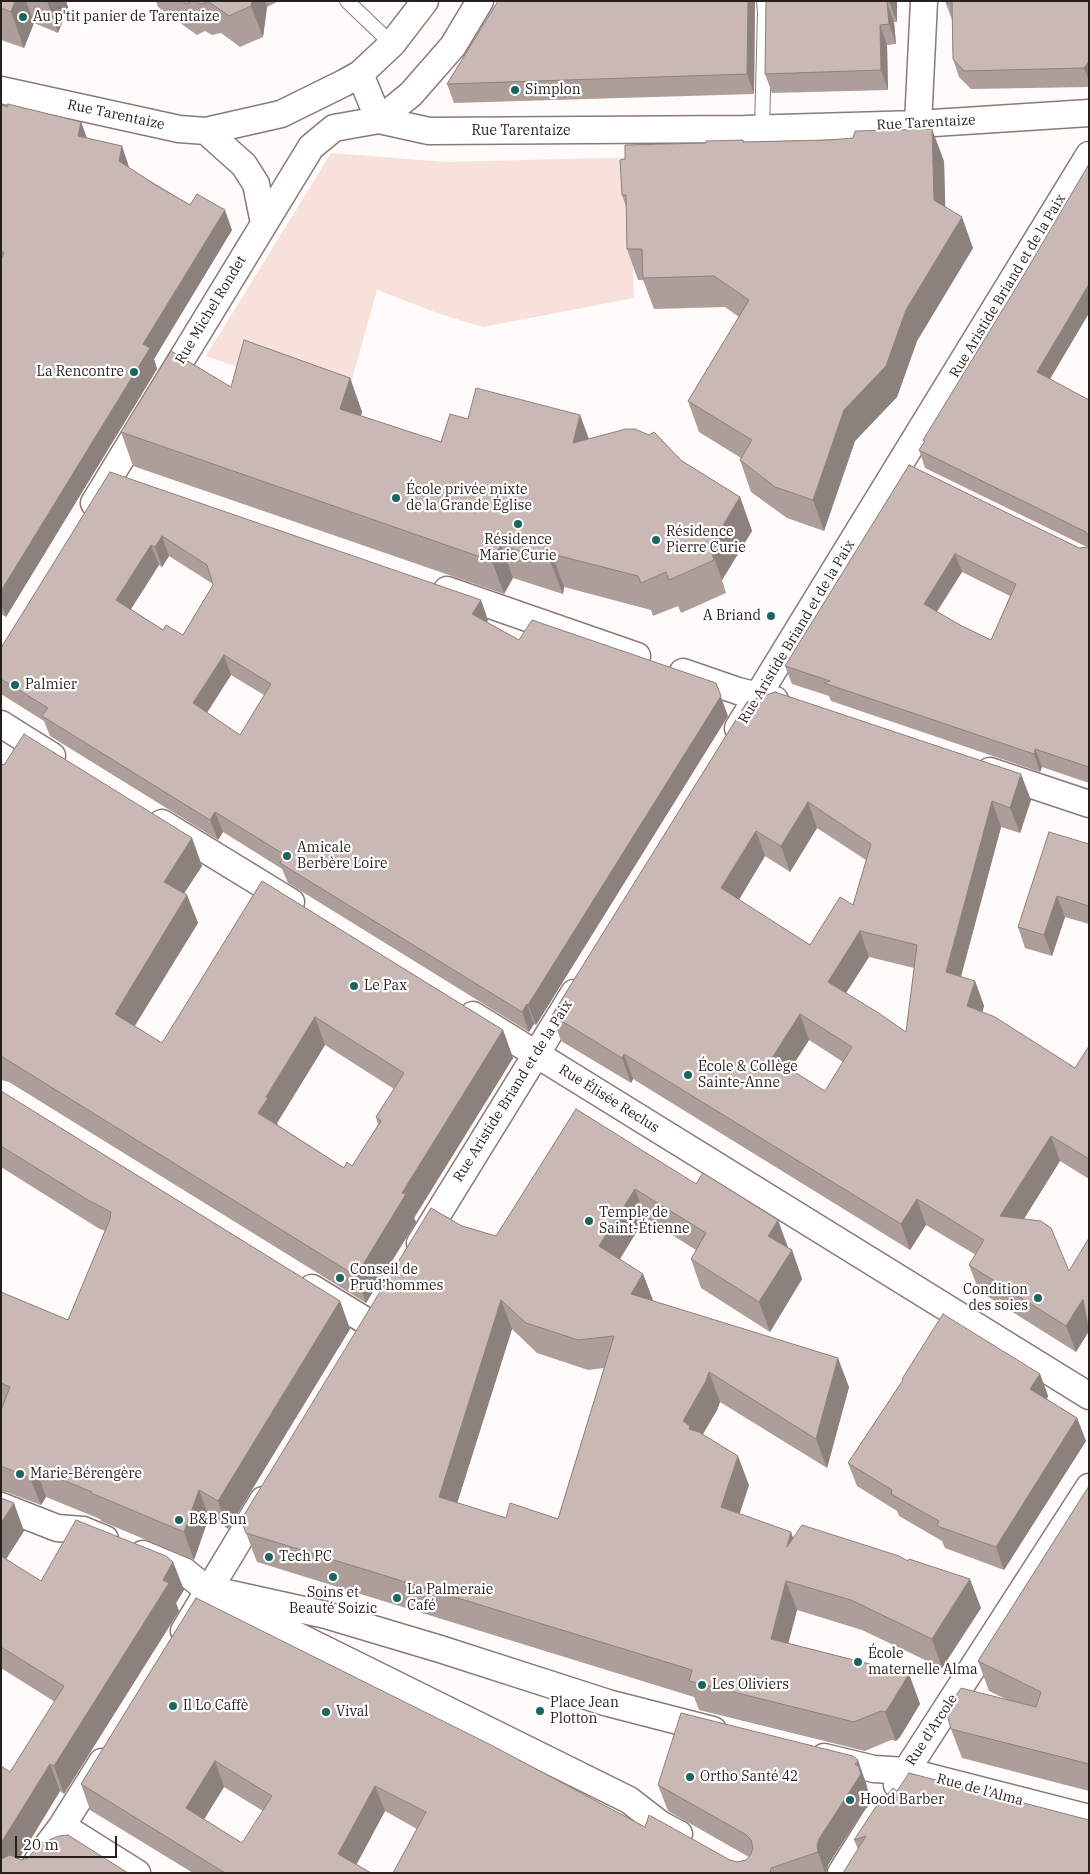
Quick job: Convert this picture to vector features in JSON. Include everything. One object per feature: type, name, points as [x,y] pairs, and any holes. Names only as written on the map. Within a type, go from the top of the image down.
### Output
[{"type":"street","name":"Rue Tarentaize","points":[[1,90],[179,129],[206,131],[280,114],[360,74],[392,44],[425,1]]},
{"type":"street","points":[[360,74],[379,120],[411,94],[453,46],[480,1]]},
{"type":"street","points":[[918,124],[924,1]]},
{"type":"street","name":"Rue Tarentaize","points":[[379,120],[429,131],[762,128],[918,124],[1089,113]]},
{"type":"street","name":"Rue Michel Rondet","points":[[80,525],[121,478],[264,223],[311,147],[334,128],[379,120]]},
{"type":"street","points":[[206,131],[244,165],[256,184],[264,223]]},
{"type":"street","name":"Rue Aristide Briand et de la Paix","points":[[727,746],[903,467],[1089,155]]},
{"type":"street","points":[[420,581],[738,691],[794,704]]},
{"type":"street","points":[[1,724],[68,766]]},
{"type":"street","points":[[970,764],[1089,804]]},
{"type":"street","points":[[144,812],[312,916]]},
{"type":"street","name":"Rue Aristide Briand et de la Paix","points":[[406,1266],[586,973]]},
{"type":"street","name":"Rue Élisée Reclus","points":[[455,1004],[1089,1396]]},
{"type":"street","points":[[294,1277],[371,1324]]},
{"type":"street","points":[[170,1654],[275,1481]]},
{"type":"street","name":"Rue d'Arcole","points":[[841,1873],[1089,1487]]},
{"type":"street","points":[[1,1506],[57,1528],[83,1530],[184,1571],[209,1591],[629,1800],[660,1824],[704,1848]]},
{"type":"street","points":[[209,1591],[326,1615],[440,1649],[608,1703],[732,1735]]},
{"type":"street","points":[[30,1873],[114,1744]]},
{"type":"street","name":"Rue de l'Alma","points":[[798,1750],[874,1769],[906,1771],[1089,1818]]},
{"type":"street","points":[[62,1826],[136,1873]]},
{"type":"lane","points":[[347,1],[392,44]]},
{"type":"lane","points":[[762,128],[764,1]]},
{"type":"shaded area","points":[[331,153],[446,162],[641,157],[631,192],[634,298],[483,327],[440,314],[377,290],[345,405],[206,356]]},
{"type":"building","points":[[1,1],[15,1],[11,12],[1,8]]},
{"type":"building","points":[[196,1],[252,1],[251,6],[229,16],[209,2],[200,4]]},
{"type":"building","points":[[498,1],[748,1],[747,74],[447,84]]},
{"type":"building","points":[[766,1],[889,1],[887,3],[889,24],[880,25],[881,70],[765,74]]},
{"type":"building","points":[[952,1],[1089,1],[1089,61],[1084,68],[964,71],[953,59]]},
{"type":"building","points":[[8,104],[81,122],[78,136],[122,146],[119,161],[154,184],[190,205],[197,194],[225,210],[143,344],[150,348],[1,591],[1,259],[4,253],[1,251],[1,105],[7,107]]},
{"type":"building","points":[[932,129],[934,200],[962,217],[906,310],[886,366],[844,410],[813,500],[775,487],[740,460],[752,440],[688,401],[749,300],[714,276],[643,278],[642,249],[627,249],[626,195],[622,195],[620,160],[625,159],[625,145],[743,140],[743,142],[828,140],[853,138],[855,131]]},
{"type":"building","points":[[1089,164],[1089,284],[1037,372],[1089,400],[1089,536],[1086,532],[919,450],[925,441],[923,440]]},
{"type":"building","points":[[244,340],[350,378],[340,409],[441,442],[450,414],[468,419],[476,388],[580,415],[573,443],[626,429],[635,429],[649,435],[654,432],[682,461],[740,497],[710,547],[714,560],[669,580],[666,572],[641,583],[638,576],[552,554],[550,561],[501,545],[492,561],[121,432],[171,351],[231,387]]},
{"type":"building","points":[[909,465],[1079,548],[1088,547],[1089,545],[1089,767],[1035,749],[1034,754],[824,683],[830,681],[785,666]],"holes":[[[955,554],[1016,584],[991,640],[924,604]]]},
{"type":"building","points":[[110,472],[481,600],[472,614],[519,640],[532,620],[716,683],[721,696],[522,1012],[280,863],[285,855],[256,837],[215,812],[210,820],[42,716],[48,708],[1,679],[1,648]],"holes":[[[162,536],[207,565],[213,585],[183,635],[166,625],[163,630],[116,600],[151,545],[155,547]],[[224,655],[271,684],[240,735],[193,703]]]},
{"type":"building","points":[[775,692],[1021,774],[1010,808],[992,801],[946,972],[975,981],[967,1006],[995,1017],[1075,1068],[1089,1046],[1089,1159],[1051,1136],[1000,1216],[1041,1221],[1051,1228],[1069,1271],[1089,1238],[1089,1331],[1083,1299],[1066,1326],[969,1265],[984,1240],[917,1199],[901,1224],[624,1054],[622,1058],[552,1015],[747,702]],"holes":[[[808,802],[871,844],[853,905],[840,897],[810,945],[721,888],[756,831],[781,846]],[[860,931],[917,945],[906,1032],[828,982]],[[800,1014],[852,1047],[825,1091],[772,1058]]]},
{"type":"building","points":[[24,734],[192,838],[164,882],[187,895],[115,1014],[162,1043],[262,881],[503,1030],[402,1193],[406,1194],[356,1276],[1,1056],[1,764],[4,765]],"holes":[[[315,1017],[404,1073],[376,1117],[381,1121],[352,1166],[347,1162],[344,1168],[258,1113]]]},
{"type":"building","points":[[1049,832],[1089,844],[1089,906],[1057,896],[1044,935],[1018,927]]},
{"type":"building","points":[[1,1091],[340,1301],[218,1501],[199,1490],[184,1532],[36,1469],[30,1478],[1,1466],[1,1410],[10,1387],[1,1383],[1,1292],[68,1320],[110,1219],[111,1212],[88,1200],[1,1146]]},
{"type":"building","points":[[576,1109],[696,1184],[703,1173],[778,1220],[768,1236],[792,1250],[759,1302],[691,1259],[706,1233],[635,1189],[599,1246],[643,1274],[631,1294],[838,1358],[816,1439],[709,1372],[706,1381],[683,1421],[690,1426],[689,1429],[699,1432],[738,1456],[721,1507],[791,1532],[787,1547],[802,1525],[899,1556],[908,1561],[909,1559],[970,1579],[932,1639],[851,1600],[786,1581],[771,1639],[909,1674],[885,1712],[881,1711],[854,1722],[689,1681],[692,1670],[246,1533],[241,1520],[431,1208],[462,1226],[496,1236]],"holes":[[[501,1300],[526,1323],[578,1340],[614,1336],[558,1519],[510,1503],[506,1518],[439,1497]]]},
{"type":"building","points":[[943,1314],[1040,1374],[1030,1389],[1077,1418],[996,1547],[937,1526],[939,1521],[891,1494],[892,1490],[848,1463],[903,1380]]},
{"type":"building","points":[[1089,1486],[1089,1764],[951,1729],[946,1711],[961,1688],[1036,1707],[1041,1692],[978,1661]]},
{"type":"building","points":[[1,1498],[14,1503],[1,1523]]},
{"type":"building","points":[[76,1520],[166,1556],[173,1562],[163,1580],[169,1583],[54,1766],[50,1764],[1,1843],[1,1766],[10,1772],[64,1686],[1,1647],[1,1556],[41,1581]]},
{"type":"building","points":[[196,1598],[491,1745],[645,1827],[649,1815],[730,1860],[737,1862],[746,1860],[753,1848],[751,1840],[745,1834],[658,1785],[681,1713],[853,1756],[858,1760],[855,1764],[859,1767],[861,1774],[819,1839],[818,1852],[771,1868],[770,1873],[393,1873],[426,1812],[375,1786],[338,1854],[371,1873],[225,1873],[81,1784]],"holes":[[[215,1761],[272,1796],[242,1843],[186,1808]]]},
{"type":"building","points":[[909,1773],[1089,1820],[1089,1873],[843,1873],[866,1836],[854,1840],[875,1808],[893,1788],[897,1791]]},
{"type":"building","points":[[68,1835],[128,1873],[1,1873],[1,1859],[10,1855],[21,1860],[28,1858],[39,1844],[59,1836]]},
{"type":"place","name":"Au p'tit panier de Tarentaize","points":[[23,17]]},
{"type":"place","name":"Simplon","points":[[515,90]]},
{"type":"place","name":"La Rencontre","points":[[134,372]]},
{"type":"place","name":"École privée mixte de la Grande Église","points":[[396,498]]},
{"type":"place","name":"Résidence Marie Curie","points":[[518,524]]},
{"type":"place","name":"Résidence Pierre Curie","points":[[656,540]]},
{"type":"place","name":"A Briand","points":[[771,616]]},
{"type":"place","name":"Palmier","points":[[15,685]]},
{"type":"place","name":"Amicale Berbère Loire","points":[[287,856]]},
{"type":"place","name":"Le Pax","points":[[354,986]]},
{"type":"place","name":"École & Collège Sainte-Anne","points":[[688,1075]]},
{"type":"place","name":"Temple de Saint-Étienne","points":[[589,1221]]},
{"type":"place","name":"Conseil de Prud’hommes","points":[[340,1278]]},
{"type":"place","name":"Condition des soies","points":[[1038,1298]]},
{"type":"place","name":"Marie-Bérengère","points":[[20,1474]]},
{"type":"place","name":"B&B Sun","points":[[179,1520]]},
{"type":"place","name":"Tech PC","points":[[269,1557]]},
{"type":"place","name":"Soins et Beauté Soizic","points":[[333,1577]]},
{"type":"place","name":"La Palmeraie Café","points":[[397,1598]]},
{"type":"place","name":"École maternelle Alma","points":[[858,1662]]},
{"type":"place","name":"Les Oliviers","points":[[702,1685]]},
{"type":"place","name":"Il Lo Caffè","points":[[173,1706]]},
{"type":"place","name":"Place Jean Plotton","points":[[540,1711]]},
{"type":"place","name":"Vival","points":[[326,1712]]},
{"type":"place","name":"Ortho Santé 42","points":[[690,1777]]},
{"type":"place","name":"Hood Barber","points":[[850,1800]]}]
